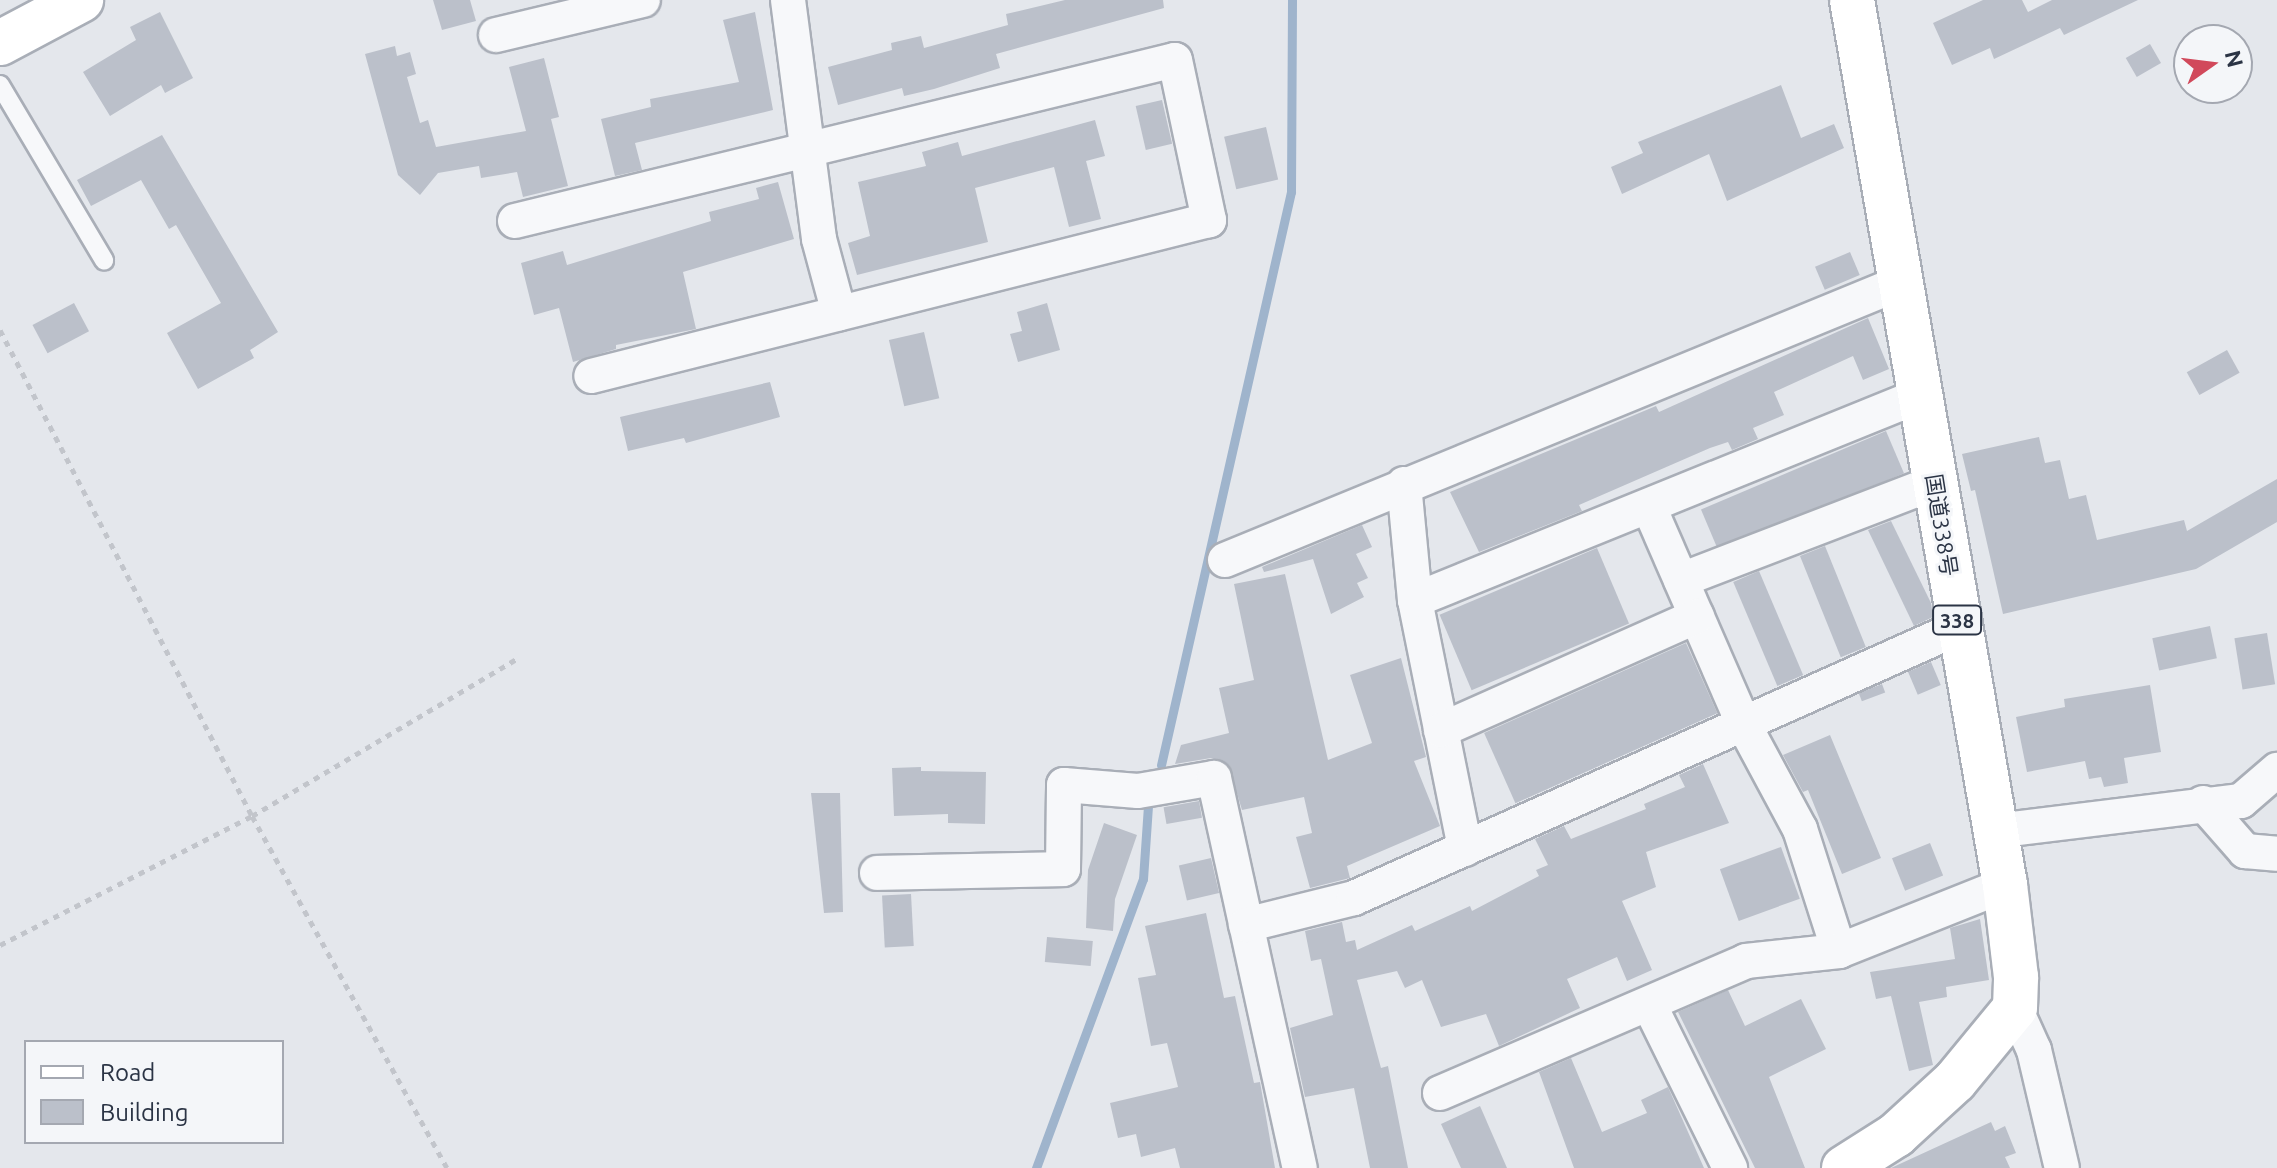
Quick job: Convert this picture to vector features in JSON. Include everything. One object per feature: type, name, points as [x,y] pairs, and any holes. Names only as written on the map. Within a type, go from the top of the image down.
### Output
[{"type":"main road","points":[[0,43],[81,0]]},
{"type":"main road","name":"国道338号","points":[[1852,0],[1936,482],[1958,628],[2005,885],[2015,1008]]},
{"type":"main road","points":[[1844,1168],[1896,1135],[1955,1081],[2015,1008]]},
{"type":"street","points":[[496,35],[643,0]]},
{"type":"street","points":[[788,0],[819,239],[839,313]]},
{"type":"street","points":[[515,221],[1175,60],[1209,220],[591,376]]},
{"type":"street","points":[[1225,560],[1902,282]]},
{"type":"street","points":[[1415,600],[1650,509],[1921,395]]},
{"type":"street","points":[[1681,580],[1936,482]]},
{"type":"street","points":[[1404,484],[1415,600],[1465,849]]},
{"type":"street","points":[[1650,509],[1745,727],[1800,829],[1839,951]]},
{"type":"street","points":[[1441,730],[1697,616]]},
{"type":"street","points":[[1246,925],[1354,898],[1745,727],[1958,628]]},
{"type":"street","points":[[1995,831],[2203,803],[2241,801],[2277,770]]},
{"type":"street","points":[[877,873],[1063,869],[1064,785],[1138,791],[1214,778],[1300,1168]]},
{"type":"street","points":[[2203,803],[2245,851],[2277,854]]},
{"type":"street","points":[[1440,1093],[1650,1006],[1746,961],[1839,951],[2005,885]]},
{"type":"street","points":[[1650,1006],[1730,1168]]},
{"type":"street","points":[[2015,1008],[2034,1050],[2062,1168]]},
{"type":"lane","points":[[0,85],[104,260]]},
{"type":"path","points":[[0,330],[252,816],[447,1168]]},
{"type":"path","points":[[0,945],[252,816],[516,659]]},
{"type":"building","points":[[433,0],[470,0],[476,21],[442,30]]},
{"type":"building","points":[[1065,0],[1163,0],[1164,8],[996,54],[1000,68],[934,89],[904,96],[902,88],[838,105],[828,67],[892,50],[891,43],[921,36],[924,48],[1008,25],[1006,14]]},
{"type":"building","points":[[1983,0],[2022,0],[2028,12],[2052,0],[2138,0],[2064,35],[2060,28],[1994,59],[1990,48],[1952,65],[1933,23]]},
{"type":"building","points":[[160,12],[193,78],[165,93],[161,85],[110,116],[83,72],[136,40],[130,27]]},
{"type":"building","points":[[755,12],[773,110],[635,143],[642,170],[615,176],[601,119],[651,107],[650,99],[739,82],[723,20]]},
{"type":"building","points":[[2150,44],[2161,63],[2137,77],[2126,58]]},
{"type":"building","points":[[395,46],[397,56],[410,52],[416,74],[407,77],[420,123],[428,120],[436,147],[526,131],[509,67],[544,58],[559,117],[551,119],[568,186],[523,197],[517,172],[481,178],[479,166],[438,173],[420,195],[398,175],[365,54]]},
{"type":"building","points":[[1781,85],[1801,138],[1834,124],[1844,148],[1727,201],[1709,154],[1622,194],[1611,167],[1643,153],[1638,142]]},
{"type":"building","points":[[1162,100],[1172,144],[1146,150],[1136,106]]},
{"type":"building","points":[[1095,120],[1105,156],[1086,161],[1101,219],[1069,227],[1054,167],[975,188],[988,242],[857,275],[848,243],[870,236],[858,182],[926,166],[922,152],[958,142],[962,156]]},
{"type":"building","points":[[1266,127],[1278,180],[1236,189],[1224,137]]},
{"type":"building","points":[[162,135],[278,332],[250,350],[254,358],[198,389],[167,333],[221,303],[176,225],[169,229],[141,180],[91,206],[77,180]]},
{"type":"building","points":[[778,182],[794,239],[683,272],[696,329],[616,345],[616,349],[573,362],[559,308],[534,315],[521,263],[563,251],[567,265],[711,221],[709,212],[759,199],[756,188]]},
{"type":"building","points":[[1850,252],[1860,275],[1825,290],[1815,267]]},
{"type":"building","points":[[74,303],[89,331],[48,353],[33,325]]},
{"type":"building","points":[[1047,303],[1060,350],[1018,362],[1010,334],[1022,331],[1017,312]]},
{"type":"building","points":[[1868,318],[1889,369],[1863,380],[1853,356],[1774,392],[1784,415],[1753,428],[1758,439],[1732,450],[1728,442],[1710,448],[1579,505],[1582,511],[1479,552],[1450,492],[1656,406],[1659,412]]},
{"type":"building","points":[[924,332],[939,398],[904,406],[889,340]]},
{"type":"building","points":[[2227,350],[2240,373],[2199,395],[2187,372]]},
{"type":"building","points":[[770,382],[780,417],[686,443],[684,438],[628,451],[620,417]]},
{"type":"building","points":[[1886,431],[1904,473],[1719,552],[1701,510]]},
{"type":"building","points":[[2039,437],[2045,463],[2060,460],[2069,499],[2086,495],[2097,540],[2184,520],[2187,531],[2277,479],[2277,522],[2196,569],[2003,614],[1975,490],[1971,491],[1962,454]]},
{"type":"building","points":[[1891,521],[1931,603],[1933,617],[1914,626],[1868,530]]},
{"type":"building","points":[[1362,525],[1372,547],[1356,554],[1368,578],[1357,583],[1364,597],[1331,614],[1313,559],[1264,572],[1262,567]]},
{"type":"building","points":[[1825,546],[1866,647],[1841,657],[1800,556]]},
{"type":"building","points":[[1597,548],[1629,623],[1472,690],[1440,615]]},
{"type":"building","points":[[1759,571],[1803,675],[1777,686],[1733,582]]},
{"type":"building","points":[[1285,574],[1328,760],[1372,743],[1350,675],[1401,658],[1426,757],[1414,761],[1440,826],[1347,866],[1350,878],[1310,888],[1296,837],[1312,833],[1304,797],[1242,810],[1228,764],[1211,758],[1175,764],[1181,745],[1229,733],[1219,688],[1254,680],[1234,584]]},
{"type":"building","points":[[2210,626],[2217,658],[2159,671],[2152,638]]},
{"type":"building","points":[[2267,633],[2275,684],[2243,690],[2234,638]]},
{"type":"building","points":[[1686,643],[1717,713],[1515,803],[1484,733]]},
{"type":"building","points":[[1931,662],[1941,685],[1918,695],[1908,672]]},
{"type":"building","points":[[1882,684],[1885,692],[1862,701],[1859,693]]},
{"type":"building","points":[[2150,685],[2161,752],[2124,758],[2128,783],[2104,787],[2101,777],[2089,779],[2085,761],[2027,772],[2016,717],[2065,707],[2064,699]]},
{"type":"building","points":[[1830,735],[1881,858],[1842,874],[1808,790],[1803,792],[1783,755]]},
{"type":"building","points":[[1703,764],[1729,823],[1646,852],[1656,887],[1622,901],[1652,970],[1627,981],[1617,957],[1567,979],[1580,1008],[1499,1046],[1486,1014],[1441,1027],[1422,980],[1405,988],[1397,971],[1357,980],[1381,1068],[1388,1066],[1408,1168],[1370,1168],[1354,1088],[1305,1097],[1290,1028],[1333,1015],[1321,959],[1311,961],[1305,931],[1342,922],[1346,942],[1355,940],[1357,950],[1412,925],[1415,931],[1470,906],[1472,911],[1539,876],[1536,870],[1548,865],[1535,839],[1564,826],[1571,839],[1646,809],[1644,804],[1685,787],[1679,775]]},
{"type":"building","points":[[921,767],[921,771],[986,772],[985,824],[948,823],[948,814],[894,816],[892,768]]},
{"type":"building","points":[[811,793],[840,793],[843,912],[824,913]]},
{"type":"building","points":[[1199,801],[1202,818],[1166,824],[1164,807]]},
{"type":"building","points":[[1104,823],[1137,835],[1115,899],[1113,931],[1086,928],[1088,870]]},
{"type":"building","points":[[1930,843],[1943,875],[1905,891],[1892,858]]},
{"type":"building","points":[[1781,847],[1800,899],[1739,921],[1720,869]]},
{"type":"building","points":[[1211,858],[1219,893],[1187,901],[1179,865]]},
{"type":"building","points":[[911,894],[914,946],[885,947],[882,896]]},
{"type":"building","points":[[1206,913],[1224,998],[1235,996],[1254,1083],[1260,1082],[1275,1168],[1180,1168],[1175,1148],[1141,1157],[1136,1134],[1118,1138],[1110,1103],[1178,1087],[1167,1043],[1151,1046],[1138,978],[1156,975],[1145,926]]},
{"type":"building","points":[[1980,919],[1989,980],[1946,987],[1947,997],[1919,1002],[1933,1065],[1909,1071],[1891,996],[1876,999],[1870,972],[1955,959],[1950,928]]},
{"type":"building","points":[[1047,937],[1093,941],[1091,966],[1045,962]]},
{"type":"building","points":[[1728,990],[1745,1026],[1801,999],[1826,1049],[1769,1077],[1805,1168],[1755,1168],[1678,1012]]},
{"type":"building","points":[[1571,1058],[1602,1132],[1647,1113],[1641,1100],[1668,1087],[1704,1168],[1574,1168],[1539,1072]]},
{"type":"building","points":[[1480,1106],[1507,1168],[1461,1168],[1441,1124]]},
{"type":"building","points":[[1991,1122],[1995,1131],[2005,1126],[2016,1153],[2005,1157],[2010,1168],[1891,1168]]},
{"type":"waterway","points":[[1161,765],[1291,192],[1292,0]]},
{"type":"waterway","points":[[1036,1168],[1143,879],[1148,805]]}]
